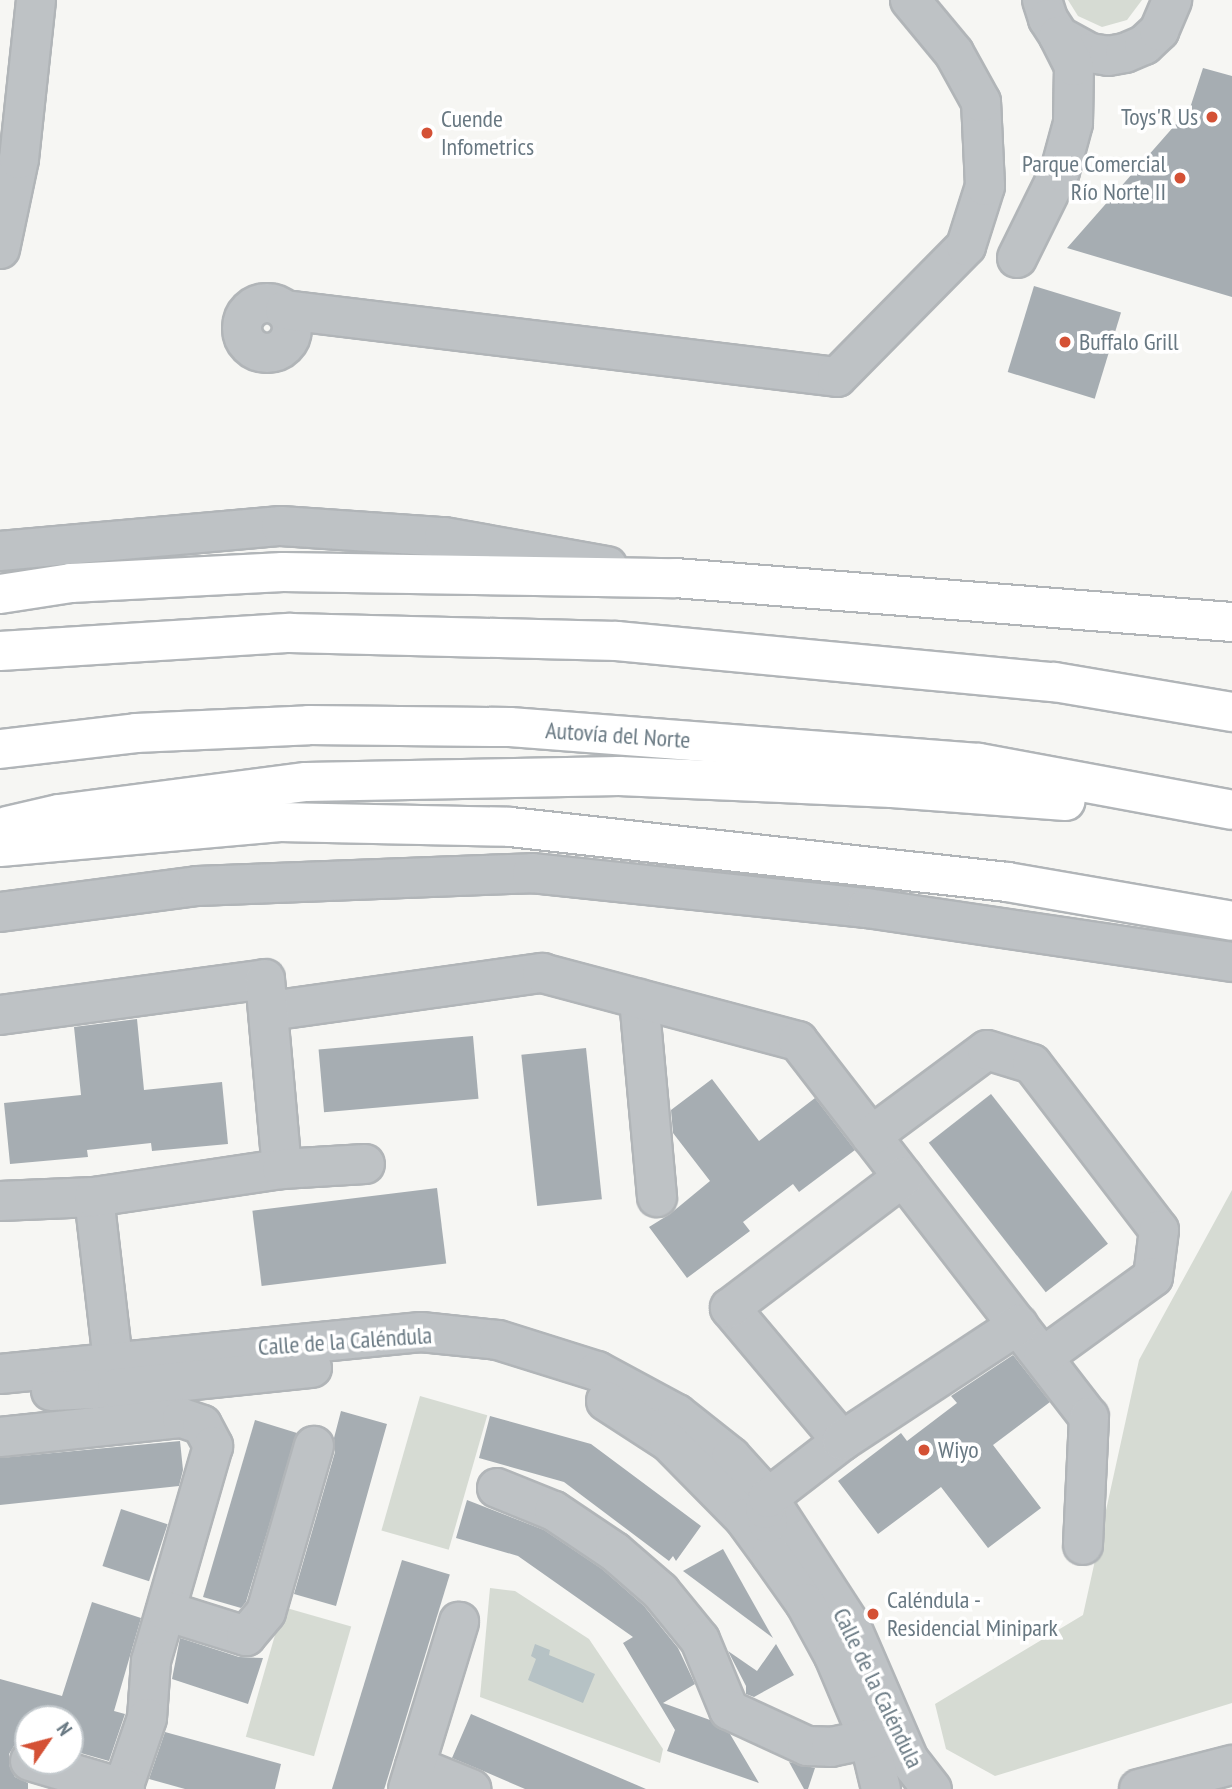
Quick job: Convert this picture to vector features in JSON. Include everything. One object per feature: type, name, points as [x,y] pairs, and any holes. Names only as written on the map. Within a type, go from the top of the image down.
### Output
[{"type":"highway","points":[[0,594],[71,583],[283,572],[675,578],[1232,622]]},
{"type":"highway","points":[[0,651],[290,633],[617,640],[1054,682],[1232,712]]},
{"type":"highway","name":"Autovía del Norte","points":[[0,749],[136,733],[269,727],[510,727],[979,763],[1232,810]]},
{"type":"highway","points":[[0,828],[59,814],[306,782],[618,776],[892,788],[1061,801],[1184,802]]},
{"type":"highway","points":[[0,847],[280,822],[510,827],[1007,883],[1232,921]]},
{"type":"street","points":[[0,249],[19,159],[36,0]]},
{"type":"street","points":[[286,325],[346,317],[837,377],[966,246],[985,186],[981,102],[954,53],[910,0]]},
{"type":"street","points":[[1017,258],[1060,170],[1073,123],[1074,66],[1048,19],[1042,0]]},
{"type":"street","points":[[1059,36],[1090,53],[1108,56],[1125,53],[1144,45],[1159,31],[1172,0]]},
{"type":"street","points":[[1073,123],[1125,53]]},
{"type":"street","points":[[0,551],[281,526],[444,537],[675,578]]},
{"type":"street","points":[[0,889],[14,884],[181,860],[708,850]]},
{"type":"street","points":[[0,912],[197,886],[532,873],[867,908],[1232,962]]},
{"type":"street","points":[[270,1011],[542,973],[798,1041],[1089,1417],[1083,1545]]},
{"type":"street","points":[[0,1015],[265,979],[270,1011],[282,1169]]},
{"type":"street","points":[[639,999],[657,1197]]},
{"type":"street","points":[[871,1136],[987,1050],[1032,1064],[1159,1230],[1153,1277],[1043,1357]]},
{"type":"street","points":[[0,1201],[94,1197],[282,1169],[365,1164]]},
{"type":"street","points":[[842,1441],[730,1308],[902,1177]]},
{"type":"street","points":[[94,1197],[113,1360],[132,1373],[232,1377]]},
{"type":"street","points":[[834,1656],[822,1626],[768,1523],[765,1509],[768,1499],[842,1441],[1018,1325]]},
{"type":"street","name":"Calle de la Caléndula","points":[[0,1374],[113,1360],[421,1332],[498,1340],[597,1371],[666,1407],[731,1457],[768,1499],[851,1626],[909,1760],[932,1789]]},
{"type":"street","name":"Calle de la Caléndula","points":[[0,1396],[117,1388],[422,1356],[490,1364],[589,1391],[669,1442],[744,1518],[805,1603],[834,1656],[869,1738],[881,1789]]},
{"type":"street","points":[[47,1391],[97,1375],[113,1360]]},
{"type":"street","points":[[0,1437],[182,1418],[202,1425],[214,1446],[151,1661],[147,1718],[124,1789],[76,1775]]},
{"type":"street","points":[[669,1442],[703,1459],[737,1489],[752,1497],[768,1499]]},
{"type":"street","points":[[166,1611],[246,1636],[266,1612],[314,1446]]},
{"type":"street","points":[[496,1488],[554,1511],[615,1552],[660,1591],[699,1640],[729,1710],[807,1746],[831,1747],[869,1738]]},
{"type":"street","points":[[459,1622],[412,1777],[471,1789]]},
{"type":"street","points":[[1139,1789],[1232,1765]]},
{"type":"shaded area","points":[[1068,0],[1142,0],[1127,20],[1102,27],[1078,16]]},
{"type":"shaded area","points":[[1232,1190],[1232,1703],[995,1776],[946,1749],[935,1704],[1083,1615],[1139,1360]]},
{"type":"shaded area","points":[[420,1396],[487,1415],[449,1550],[381,1531]]},
{"type":"shaded area","points":[[490,1588],[515,1591],[589,1639],[663,1749],[660,1763],[480,1697]]},
{"type":"shaded area","points":[[283,1607],[351,1627],[314,1756],[246,1737]]},
{"type":"shaded area","points":[[535,1644],[550,1650],[549,1655],[595,1674],[583,1703],[528,1680],[536,1659],[531,1656]]},
{"type":"building","name":"Parque Comercial Río Norte II","points":[[1203,68],[1232,76],[1232,297],[1067,248],[1190,108]]},
{"type":"building","name":"Buffalo Grill","points":[[1034,286],[1121,313],[1095,399],[1008,372]]},
{"type":"building","points":[[137,1019],[144,1090],[222,1082],[228,1144],[152,1151],[151,1143],[87,1150],[88,1157],[10,1164],[4,1103],[81,1095],[74,1027]]},
{"type":"building","points":[[473,1036],[478,1099],[324,1112],[319,1050]]},
{"type":"building","points":[[586,1048],[602,1199],[537,1206],[521,1055]]},
{"type":"building","points":[[712,1079],[759,1141],[815,1098],[855,1150],[799,1192],[793,1184],[743,1222],[750,1231],[687,1278],[649,1227],[670,1214],[710,1181],[673,1133],[671,1110]]},
{"type":"building","points":[[991,1094],[1108,1244],[1046,1292],[929,1143]]},
{"type":"building","points":[[437,1188],[446,1263],[262,1286],[252,1211]]},
{"type":"building","points":[[1013,1355],[1050,1402],[993,1445],[1041,1508],[988,1548],[941,1487],[878,1534],[838,1481],[901,1433],[907,1441],[957,1403],[951,1396]]},
{"type":"building","points":[[341,1411],[387,1424],[336,1606],[294,1594],[335,1452],[334,1438]]},
{"type":"building","points":[[490,1416],[591,1444],[701,1526],[676,1561],[673,1556],[669,1561],[564,1482],[479,1458]]},
{"type":"building","points":[[255,1420],[297,1433],[246,1602],[241,1608],[203,1597]]},
{"type":"building","points":[[180,1441],[183,1470],[179,1486],[0,1505],[0,1458]]},
{"type":"building","points":[[467,1500],[544,1530],[602,1569],[644,1606],[678,1648],[695,1684],[663,1703],[710,1720],[730,1734],[759,1783],[667,1751],[675,1730],[623,1643],[633,1637],[518,1556],[456,1538]]},
{"type":"building","points":[[121,1509],[168,1524],[149,1581],[102,1566]]},
{"type":"building","points":[[723,1549],[773,1638],[683,1571]]},
{"type":"building","points":[[402,1560],[450,1575],[384,1789],[332,1789]]},
{"type":"building","points":[[92,1602],[141,1618],[114,1711],[125,1714],[109,1761],[84,1754],[84,1705],[14,1705],[14,1746],[9,1754],[9,1765],[15,1777],[28,1783],[28,1789],[0,1789],[0,1679],[62,1696]]},
{"type":"building","points":[[180,1638],[239,1657],[263,1658],[248,1704],[172,1679]]},
{"type":"building","points":[[776,1644],[794,1675],[754,1697],[746,1694],[746,1686],[728,1651],[757,1671]]},
{"type":"building","points":[[471,1714],[646,1789],[525,1789],[452,1758]]},
{"type":"building","points":[[165,1732],[281,1764],[275,1789],[185,1789],[149,1779]]},
{"type":"building","points":[[789,1762],[815,1768],[808,1789],[804,1789]]},
{"type":"place","name":"Toys'R Us","points":[[1212,117]]},
{"type":"place","name":"Cuende Infometrics","points":[[427,133]]},
{"type":"place","name":"Parque Comercial Río Norte II","points":[[1180,178]]},
{"type":"place","name":"Buffalo Grill","points":[[1065,342]]},
{"type":"place","name":"Wiyo","points":[[924,1450]]},
{"type":"place","name":"Caléndula - Residencial Minipark","points":[[873,1614]]}]
